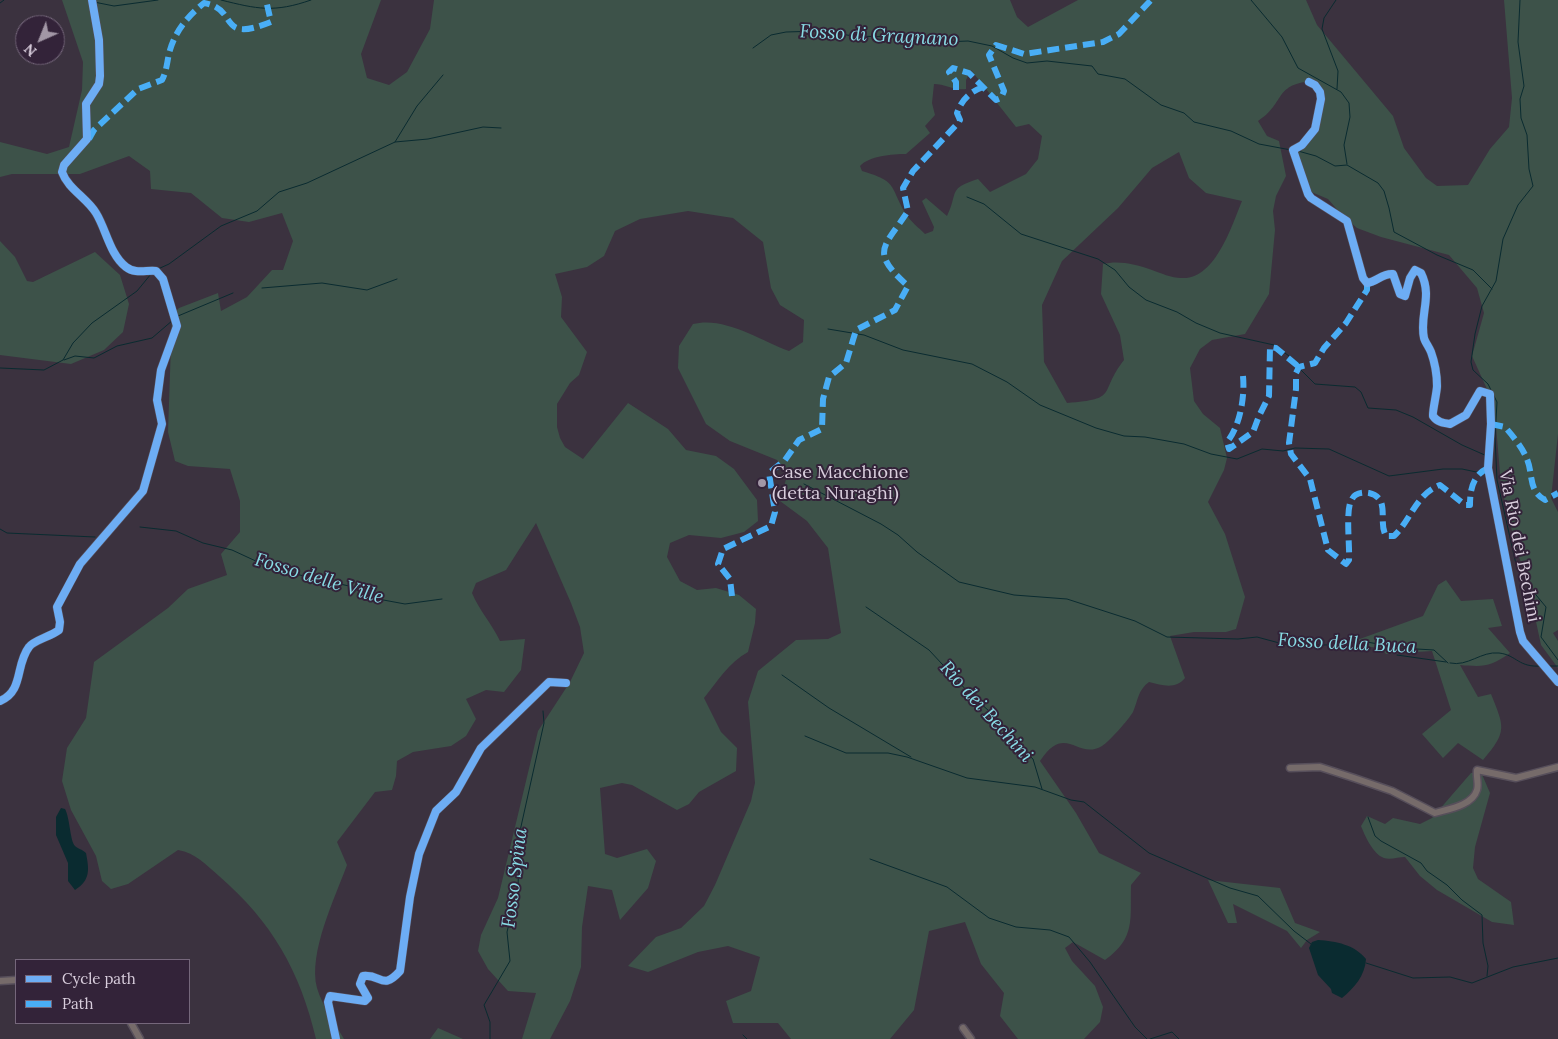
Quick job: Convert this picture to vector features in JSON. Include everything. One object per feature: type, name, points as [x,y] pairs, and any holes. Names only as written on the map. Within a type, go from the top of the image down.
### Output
[{"type":"street","points":[[0,701],[12,692],[17,685],[20,662],[29,647],[34,642],[45,639],[59,630],[60,622],[57,615],[57,607],[80,564],[143,492],[162,424],[157,400],[161,370],[177,326],[171,299],[161,276],[156,271],[136,271],[124,266],[116,254],[97,214],[68,182],[62,172],[64,165],[87,139],[86,104],[99,84],[101,54],[92,0]]},
{"type":"street","name":"Via Rio dei Bechini","points":[[1309,82],[1320,92],[1317,121],[1309,137],[1293,150],[1308,194],[1311,198],[1347,221],[1362,278],[1367,283],[1372,283],[1385,273],[1393,274],[1400,294],[1405,296],[1410,278],[1415,270],[1422,273],[1428,295],[1424,337],[1436,368],[1436,403],[1432,412],[1434,417],[1440,422],[1450,424],[1466,415],[1480,391],[1490,394],[1491,424],[1488,468],[1520,632],[1523,641],[1558,682]]},
{"type":"street","points":[[336,1039],[328,1002],[330,996],[365,1002],[368,998],[360,984],[362,976],[370,976],[384,982],[392,980],[400,971],[413,880],[419,854],[436,811],[456,792],[481,748],[548,682],[566,683]]},
{"type":"street","points":[[1290,768],[1320,767],[1346,775],[1392,791],[1435,813],[1461,806],[1474,796],[1478,790],[1477,770],[1516,778],[1558,767]]},
{"type":"street","points":[[0,981],[15,980]]},
{"type":"street","points":[[132,1024],[140,1039]]},
{"type":"street","points":[[963,1028],[971,1039]]},
{"type":"shaded area","points":[[62,0],[381,0],[361,54],[367,78],[389,85],[407,72],[430,29],[434,0],[1010,0],[1017,17],[1028,27],[1078,0],[1306,0],[1317,25],[1393,116],[1404,148],[1426,178],[1437,186],[1468,185],[1490,149],[1509,127],[1512,98],[1504,0],[1558,0],[1558,434],[1551,498],[1558,512],[1558,630],[1553,633],[1558,641],[1558,668],[1541,645],[1526,575],[1517,552],[1501,485],[1496,426],[1487,389],[1472,356],[1484,313],[1477,288],[1449,255],[1381,237],[1357,228],[1328,199],[1309,191],[1296,150],[1311,140],[1315,133],[1318,125],[1322,90],[1315,81],[1292,86],[1281,95],[1267,114],[1258,121],[1267,136],[1279,141],[1286,176],[1276,196],[1273,211],[1275,230],[1269,294],[1245,334],[1212,340],[1200,349],[1190,368],[1194,401],[1203,414],[1220,428],[1227,458],[1224,470],[1208,502],[1225,534],[1245,597],[1236,629],[1226,632],[1194,632],[1170,636],[1185,678],[1181,682],[1168,686],[1149,682],[1145,685],[1140,692],[1131,715],[1102,746],[1085,749],[1071,744],[1057,744],[1040,761],[1076,813],[1099,853],[1141,873],[1131,885],[1131,918],[1127,936],[1115,952],[1105,960],[1073,942],[1065,948],[1072,961],[1095,986],[1103,1007],[1100,1022],[1084,1039],[1018,1039],[1000,1016],[1004,993],[981,964],[965,922],[929,931],[914,1010],[890,1039],[791,1039],[778,1023],[733,1023],[726,1001],[751,991],[760,957],[728,946],[698,952],[648,972],[628,966],[656,937],[681,928],[704,906],[715,885],[751,801],[755,783],[748,702],[758,671],[796,640],[828,639],[841,633],[828,548],[807,521],[780,501],[788,472],[777,460],[730,441],[706,424],[678,368],[679,346],[693,324],[705,322],[729,326],[789,351],[803,342],[804,320],[780,305],[771,288],[763,242],[733,218],[688,211],[640,219],[615,231],[604,256],[587,267],[555,274],[562,297],[561,317],[587,352],[579,375],[570,383],[557,404],[557,427],[565,447],[583,459],[628,403],[668,429],[686,450],[716,456],[734,469],[757,500],[758,521],[744,532],[721,538],[689,535],[670,543],[667,557],[680,581],[697,590],[716,588],[739,595],[756,609],[755,623],[748,652],[729,667],[704,698],[721,732],[737,748],[736,771],[699,792],[689,804],[677,810],[632,785],[622,783],[600,788],[605,854],[617,858],[647,849],[656,861],[648,888],[620,920],[612,890],[588,886],[582,927],[581,967],[570,1001],[550,1039],[522,1039],[536,993],[508,991],[488,969],[478,951],[481,935],[498,898],[538,731],[570,682],[584,653],[580,627],[536,523],[506,570],[476,583],[472,593],[500,641],[525,639],[521,670],[504,692],[486,690],[466,699],[476,719],[466,736],[451,746],[413,752],[397,761],[396,776],[392,790],[375,792],[337,842],[347,865],[319,942],[315,974],[317,988],[322,1001],[344,1039],[316,1039],[302,991],[281,949],[269,930],[238,893],[200,860],[178,850],[128,884],[111,889],[102,881],[96,856],[71,810],[62,781],[67,748],[86,718],[94,662],[168,608],[188,589],[227,575],[221,554],[240,532],[240,501],[230,469],[188,466],[175,461],[168,432],[172,315],[179,308],[218,293],[221,311],[247,297],[272,270],[283,270],[293,241],[282,213],[249,222],[222,218],[191,193],[151,189],[150,171],[129,156],[80,174],[12,174],[0,177],[0,142],[47,154],[69,147],[82,90],[83,62]],"holes":[[[971,70],[1016,127],[1029,124],[1042,136],[1038,159],[1026,174],[990,192],[978,179],[962,185],[955,192],[947,216],[926,198],[922,201],[934,227],[933,231],[925,234],[908,217],[892,186],[882,178],[862,171],[860,166],[875,158],[906,154],[930,133],[925,126],[935,115],[932,103],[934,84],[966,89],[966,80]],[[1179,152],[1189,178],[1206,193],[1242,201],[1227,237],[1213,261],[1203,271],[1193,277],[1174,277],[1127,263],[1103,264],[1101,294],[1120,335],[1124,360],[1116,371],[1106,392],[1101,396],[1095,399],[1067,403],[1044,362],[1042,305],[1062,261],[1118,208],[1152,168]]]},
{"type":"shaded area","points":[[0,241],[15,257],[27,281],[33,282],[95,252],[120,275],[129,304],[123,332],[104,350],[71,364],[0,355]]},
{"type":"shaded area","points":[[1446,580],[1461,601],[1493,599],[1502,626],[1488,628],[1510,653],[1486,665],[1460,665],[1478,697],[1491,694],[1501,722],[1500,735],[1497,742],[1483,760],[1458,743],[1443,758],[1422,734],[1451,710],[1432,651],[1386,654],[1381,648],[1360,646],[1357,640],[1423,616],[1438,585]]},
{"type":"shaded area","points":[[1481,772],[1490,793],[1475,847],[1473,868],[1478,879],[1511,902],[1514,925],[1492,922],[1437,890],[1420,876],[1405,857],[1389,859],[1380,856],[1370,844],[1361,826],[1367,816],[1385,824],[1393,818],[1420,824],[1432,818],[1471,773]]},
{"type":"shaded area","points":[[61,808],[65,809],[67,813],[73,843],[86,853],[88,874],[84,882],[75,890],[68,881],[68,863],[56,835],[56,817]]},
{"type":"shaded area","points":[[1208,880],[1280,888],[1295,923],[1320,932],[1307,940],[1301,948],[1287,931],[1233,904],[1237,923],[1228,923]]},
{"type":"shaded area","points":[[1318,940],[1332,941],[1351,947],[1366,959],[1364,971],[1358,981],[1342,998],[1332,993],[1331,989],[1318,975],[1309,948],[1312,942]]},
{"type":"shaded area","points":[[438,1028],[463,1039],[430,1039]]},
{"type":"waterway","points":[[0,3],[4,0]]},
{"type":"waterway","points":[[94,2],[114,6],[158,0]]},
{"type":"waterway","points":[[221,0],[245,6],[266,8],[286,7],[311,0]]},
{"type":"waterway","points":[[1251,0],[1282,37],[1298,68],[1341,92],[1349,103],[1350,117],[1344,145],[1347,164]]},
{"type":"waterway","points":[[1336,0],[1324,18],[1322,29],[1338,71],[1337,89]]},
{"type":"waterway","points":[[1520,0],[1518,42],[1524,86],[1520,99],[1521,118],[1527,135],[1529,169],[1533,186],[1518,205],[1503,239],[1496,281],[1482,306],[1471,362],[1473,370],[1488,384],[1497,402],[1495,437],[1497,480],[1516,564],[1522,578],[1546,607],[1541,637],[1558,660]]},
{"type":"waterway","name":"Fosso di Gragnano","points":[[753,48],[771,35],[786,32],[819,31],[854,36],[893,37],[914,34],[944,42],[968,41],[992,46],[1013,58],[1027,63],[1047,61],[1092,66],[1098,74],[1125,79],[1161,105],[1184,113],[1194,122],[1231,131],[1259,144],[1291,150]]},
{"type":"waterway","points":[[395,142],[417,106],[443,75]]},
{"type":"waterway","points":[[158,269],[169,264],[221,226],[257,211],[279,192],[307,183],[395,142],[428,139],[483,127],[501,128]]},
{"type":"waterway","name":"Fosso di Gragnano","points":[[1298,151],[1316,156],[1335,166],[1347,165],[1378,183],[1384,191],[1394,232],[1437,255],[1473,270],[1492,289]]},
{"type":"waterway","points":[[967,197],[984,204],[1021,234],[1098,259],[1115,270],[1129,287],[1146,300],[1177,312],[1196,323],[1220,333],[1274,345],[1300,364],[1300,369],[1315,384],[1355,387],[1361,392],[1368,408],[1396,410],[1487,456]]},
{"type":"waterway","points":[[0,368],[44,370],[63,360],[73,343],[92,323],[137,291],[151,274]]},
{"type":"waterway","points":[[262,288],[322,283],[367,290],[397,279]]},
{"type":"waterway","points":[[178,316],[233,293]]},
{"type":"waterway","points":[[64,360],[75,356],[94,358],[117,346],[152,338],[173,320]]},
{"type":"waterway","name":"Fosso di Gragnano","points":[[828,329],[864,335],[903,350],[972,364],[1007,382],[1040,405],[1096,428],[1124,436],[1145,437],[1184,444],[1211,454],[1237,459],[1262,449],[1283,451],[1295,448],[1329,449],[1389,476],[1443,469],[1462,469],[1486,474]]},
{"type":"waterway","name":"Fosso della Buca","points":[[804,484],[881,524],[959,582],[1014,595],[1067,599],[1135,621],[1167,637],[1238,639],[1257,637],[1283,644],[1328,645],[1351,648],[1367,642],[1400,648],[1434,650],[1448,663]]},
{"type":"waterway","name":"Fosso delle Ville","points":[[140,527],[176,531],[203,543],[232,550],[273,569],[349,586],[378,599],[405,604],[442,599]]},
{"type":"waterway","name":"Fosso delle Ville","points":[[0,529],[7,533],[95,537]]},
{"type":"waterway","name":"Rio dei Bechini","points":[[866,607],[929,650],[969,693],[999,720],[1008,737],[1033,759],[1042,789]]},
{"type":"waterway","name":"Fosso della Buca","points":[[1450,663],[1463,663],[1486,654],[1499,653],[1528,665],[1542,666]]},
{"type":"waterway","points":[[1397,655],[1446,662]]},
{"type":"waterway","name":"Fosso della Buca","points":[[1549,666],[1558,666]]},
{"type":"waterway","points":[[782,675],[829,708],[911,757]]},
{"type":"waterway","name":"Fosso Spina","points":[[490,1039],[490,1022],[484,1005],[510,961],[507,932],[518,886],[520,831],[544,723],[543,711]]},
{"type":"waterway","name":"Rio dei Bechini","points":[[805,736],[846,753],[888,753],[907,757],[967,778],[1035,787],[1071,800],[1084,802],[1149,853],[1230,888],[1258,896],[1294,931],[1311,944]]},
{"type":"waterway","points":[[1368,817],[1375,836],[1421,863],[1427,871],[1447,885],[1462,900],[1482,915],[1483,943],[1488,966],[1487,976]]},
{"type":"waterway","points":[[870,859],[947,887],[989,918],[1016,927],[1050,930],[1069,937],[1090,962],[1135,1027],[1147,1039]]},
{"type":"waterway","name":"Rio dei Bechini","points":[[1366,963],[1413,978],[1450,977],[1472,983],[1513,967],[1558,958]]},
{"type":"waterway","points":[[1150,1039],[1172,1032],[1179,1039]]},
{"type":"waterway","points":[[743,1035],[747,1039]]},
{"type":"marked path","points":[[89,139],[94,130],[138,89],[162,80],[170,50],[179,30],[188,18],[204,3],[215,6],[230,23],[242,29],[254,28],[271,22],[266,0]]},
{"type":"marked path","points":[[956,90],[956,82],[949,72],[953,68],[969,73],[996,100],[1001,98],[1004,91],[989,55],[996,45],[1024,54],[1103,42],[1119,34],[1151,0]]},
{"type":"marked path","points":[[732,596],[730,579],[718,564],[723,549],[771,526],[775,512],[769,473],[785,460],[799,440],[822,429],[823,399],[829,377],[846,363],[856,330],[895,310],[908,286],[888,265],[884,249],[908,211],[903,188],[913,171],[959,122],[957,113],[964,100],[974,91],[983,87]]},
{"type":"marked path","points":[[1367,283],[1367,290],[1346,323],[1324,348],[1315,363],[1299,367],[1296,373],[1296,389],[1289,443],[1291,454],[1310,479],[1328,550],[1346,564],[1349,560],[1349,510],[1352,499],[1357,494],[1369,493],[1379,499],[1382,506],[1384,532],[1386,536],[1394,536],[1419,501],[1432,489],[1440,485],[1465,505],[1470,505],[1473,483],[1479,474],[1488,468]]},
{"type":"marked path","points":[[1243,376],[1241,411],[1232,435],[1227,442],[1229,449],[1253,432],[1269,396],[1270,347],[1276,348],[1299,367]]},
{"type":"marked path","points":[[1491,424],[1505,427],[1519,445],[1528,463],[1533,486],[1539,496],[1545,500],[1558,493]]},
{"type":"cycle path","points":[[0,701],[8,697],[13,691],[29,647],[59,630],[60,622],[57,607],[80,564],[143,491],[162,424],[157,400],[161,370],[177,326],[163,279],[156,271],[129,269],[121,262],[112,249],[100,219],[73,188],[62,172],[64,165],[87,139],[86,104],[99,84],[99,40],[92,0]]},
{"type":"cycle path","points":[[1309,82],[1315,85],[1320,92],[1321,99],[1315,129],[1302,145],[1293,150],[1308,194],[1311,198],[1347,221],[1363,278],[1367,283],[1393,274],[1400,294],[1405,296],[1410,278],[1415,270],[1421,273],[1426,290],[1423,322],[1424,338],[1430,350],[1437,377],[1433,416],[1438,421],[1450,424],[1466,415],[1480,391],[1490,394],[1491,424],[1488,468],[1520,632],[1523,641],[1558,682]]},
{"type":"cycle path","points":[[336,1039],[328,1002],[330,996],[365,1001],[368,998],[360,984],[363,976],[385,981],[394,977],[400,971],[410,897],[419,854],[436,811],[456,792],[481,748],[549,682],[566,683]]},
{"type":"place","name":"Case Macchione (detta Nuraghi)","points":[[762,483]]}]
